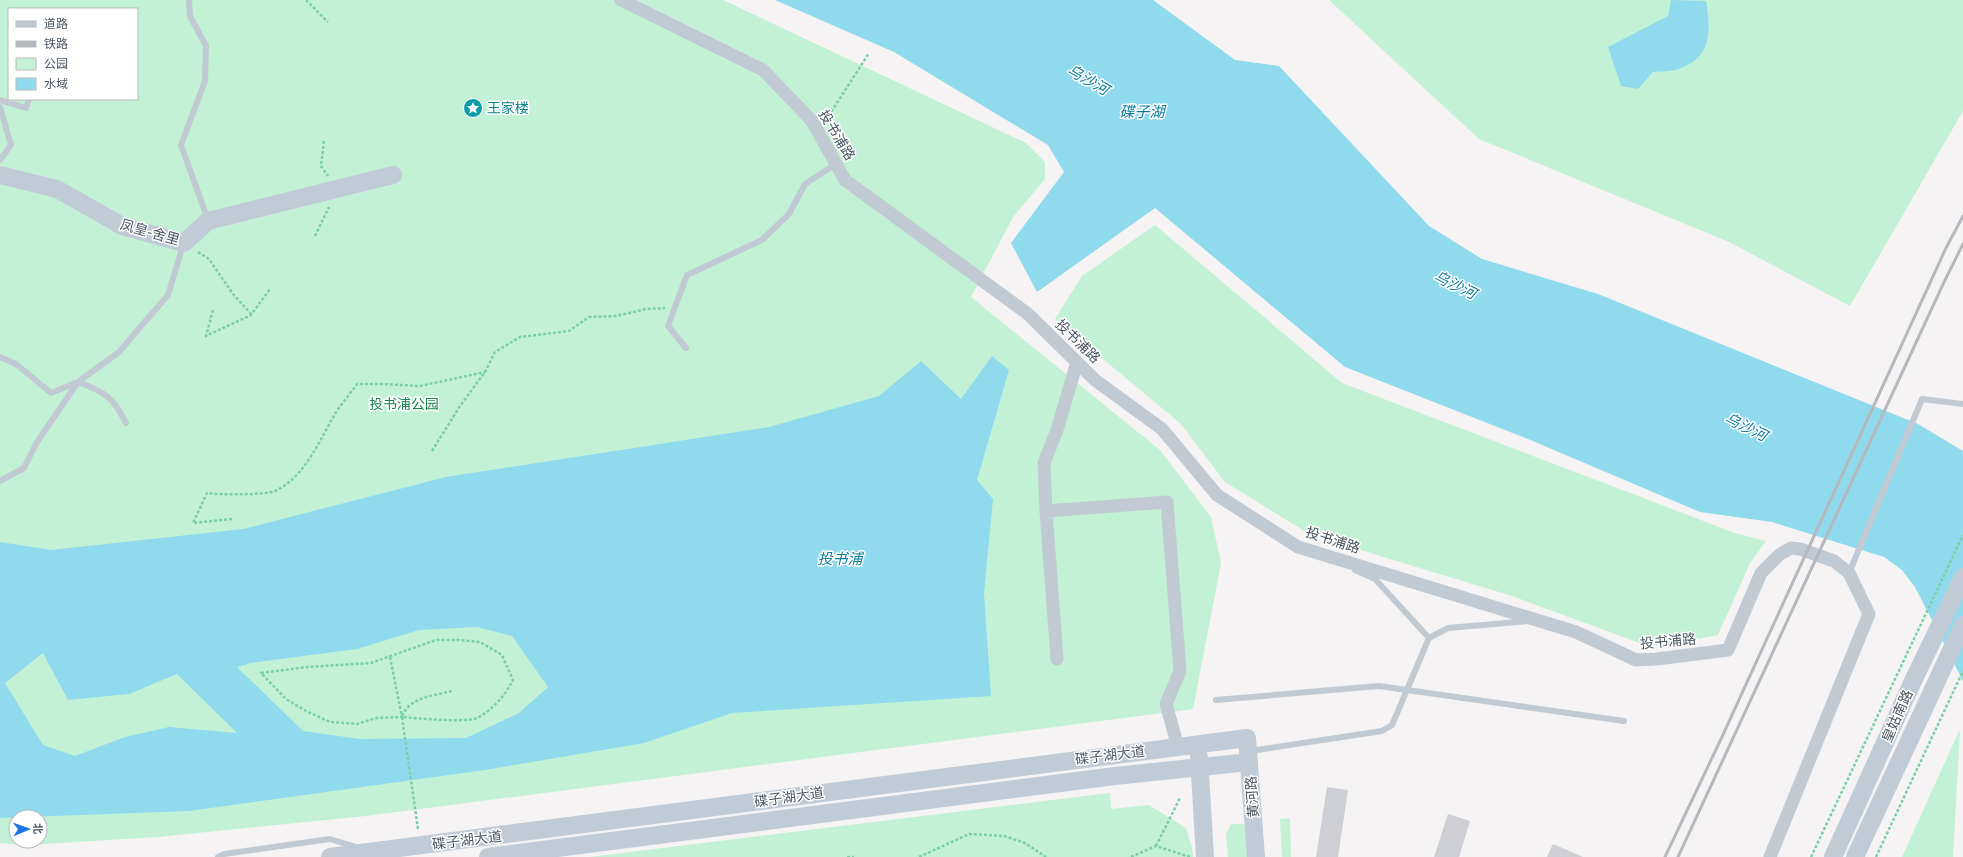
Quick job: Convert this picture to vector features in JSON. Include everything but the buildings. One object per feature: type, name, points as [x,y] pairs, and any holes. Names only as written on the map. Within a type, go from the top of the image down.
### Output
[{"type":"main road","name":"凤皇-舍里","points":[[0,175],[57,189],[122,226],[184,243],[208,221],[393,175]]},
{"type":"main road","name":"皇姑南路","points":[[1833,857],[1913,681],[1963,577]]},
{"type":"main road","name":"皇姑南路","points":[[1855,857],[1963,625]]},
{"type":"main road","name":"碟子湖大道","points":[[330,857],[1178,746],[1198,744],[1248,750]]},
{"type":"main road","points":[[1198,744],[1205,857]]},
{"type":"main road","name":"碟子湖大道","points":[[488,857],[1115,776],[1200,768],[1248,750]]},
{"type":"main road","name":"黄河路","points":[[1248,750],[1256,857]]},
{"type":"main road","points":[[512,855],[514,834]]},
{"type":"street","name":"投书浦路","points":[[621,0],[763,70],[812,121],[845,180],[1028,314],[1095,380],[1162,429],[1217,495],[1298,547],[1576,632],[1636,660],[1657,660],[1728,650],[1761,573],[1779,556],[1791,548],[1800,549],[1834,561],[1848,573],[1869,614],[1770,857]]},
{"type":"street","points":[[1057,659],[1044,463],[1058,430],[1077,362]]},
{"type":"street","points":[[1046,511],[1167,502],[1180,671],[1166,704],[1178,746]]},
{"type":"lane","points":[[189,0],[190,16],[206,46],[205,81],[181,145],[208,221]]},
{"type":"lane","points":[[0,100],[26,108],[30,100]]},
{"type":"lane","points":[[0,106],[11,145],[0,160]]},
{"type":"lane","points":[[686,348],[668,326],[687,275],[762,240],[789,214],[805,184],[836,164]]},
{"type":"lane","points":[[0,357],[16,364],[50,393],[78,382],[119,352],[168,295],[184,243]]},
{"type":"lane","points":[[78,382],[98,389],[116,404],[126,423]]},
{"type":"lane","points":[[0,481],[24,468],[37,442],[78,382]]},
{"type":"lane","points":[[1848,573],[1922,399],[1963,404]]},
{"type":"lane","points":[[1298,547],[1375,579],[1430,638]]},
{"type":"lane","points":[[1248,750],[1382,731],[1392,725],[1430,638],[1448,628],[1538,620]]},
{"type":"lane","points":[[1216,700],[1379,686],[1624,721]]},
{"type":"lane","points":[[218,857],[224,854],[330,839],[371,852]]},
{"type":"path","points":[[306,0],[328,22]]},
{"type":"path","points":[[818,132],[869,53]]},
{"type":"path","points":[[184,243],[209,259],[251,315]]},
{"type":"path","points":[[213,310],[206,336],[251,315],[270,289]]},
{"type":"path","points":[[432,451],[460,406],[485,372],[495,352],[520,338],[569,331],[589,317],[616,316],[646,309],[675,308]]},
{"type":"path","points":[[232,519],[194,523],[208,494],[222,495],[274,491],[298,474],[315,450],[336,412],[357,384],[420,386],[485,372]]},
{"type":"path","points":[[1811,857],[1963,535]]},
{"type":"path","points":[[436,640],[480,642],[502,655],[513,680],[503,698],[476,718],[442,720],[402,717],[376,718],[357,724],[330,722],[306,711],[286,699],[260,673],[307,667],[371,663],[436,640]]},
{"type":"path","points":[[390,656],[402,717],[420,846]]},
{"type":"path","points":[[1876,857],[1963,671]]},
{"type":"path","points":[[402,717],[406,708],[415,702],[452,691]]},
{"type":"path","points":[[1131,857],[1156,846],[1180,798]]},
{"type":"path","points":[[919,857],[968,834],[1004,836],[1025,843],[1046,857]]},
{"type":"path","points":[[1156,846],[1191,857]]},
{"type":"path","points":[[847,857],[854,857]]},
{"type":"green space","name":"投书浦公园","points":[[0,0],[723,0],[1026,143],[1045,162],[1045,179],[1013,217],[971,297],[1160,450],[1211,517],[1221,563],[1193,709],[366,816],[158,837],[48,844],[48,809],[8,809],[8,844],[0,843]]},
{"type":"green space","points":[[1329,0],[1963,0],[1963,111],[1850,306],[1729,242],[1479,139]]},
{"type":"green space","points":[[1155,225],[1342,383],[1735,533],[1766,541],[1750,563],[1718,635],[1663,645],[1645,645],[1512,596],[1311,535],[1225,482],[1181,424],[1055,319],[1082,276]]},
{"type":"green space","points":[[1960,729],[1953,857],[1902,857]]},
{"type":"green space","points":[[1110,793],[1111,809],[1149,805],[1186,828],[1193,857],[590,857]]},
{"type":"green space","points":[[1290,818],[1291,857],[1282,857],[1280,819]]},
{"type":"green space","points":[[1231,824],[1245,824],[1251,857],[1228,857],[1226,834]]},
{"type":"water","name":"碟子湖","points":[[775,0],[1153,0],[1235,60],[1279,66],[1429,226],[1482,259],[1598,294],[1918,424],[1963,451],[1963,681],[1915,587],[1902,570],[1884,557],[1772,522],[1700,512],[1528,439],[1345,367],[1155,208],[1037,292],[1011,243],[1064,172],[1048,145],[894,52]]},
{"type":"water","points":[[1671,0],[1706,1],[1709,23],[1707,42],[1703,51],[1689,64],[1678,69],[1653,72],[1638,89],[1621,86],[1608,47],[1668,16]]},
{"type":"water","name":"投书浦","points":[[992,356],[1009,370],[977,480],[993,499],[984,593],[991,696],[732,713],[644,743],[485,770],[189,811],[48,816],[48,809],[8,809],[8,818],[0,818],[0,542],[51,550],[243,529],[446,477],[769,427],[879,396],[921,361],[961,399]],"holes":[[[477,627],[512,636],[548,687],[519,713],[466,738],[360,739],[303,731],[237,667],[251,663],[357,649],[419,630]],[[43,653],[68,700],[129,694],[177,674],[237,733],[169,727],[125,737],[75,756],[43,745],[5,683]]]},
{"type":"railway","points":[[1665,857],[1721,739],[1946,248],[1963,216]]},
{"type":"railway","points":[[1678,857],[1963,244]]},
{"type":"place","name":"王家楼","points":[[473,108]]},
{"type":"water label","name":"乌沙河","points":[[1088,80]]},
{"type":"water label","name":"乌沙河","points":[[1455,285]]},
{"type":"water label","name":"乌沙河","points":[[1746,427]]}]
